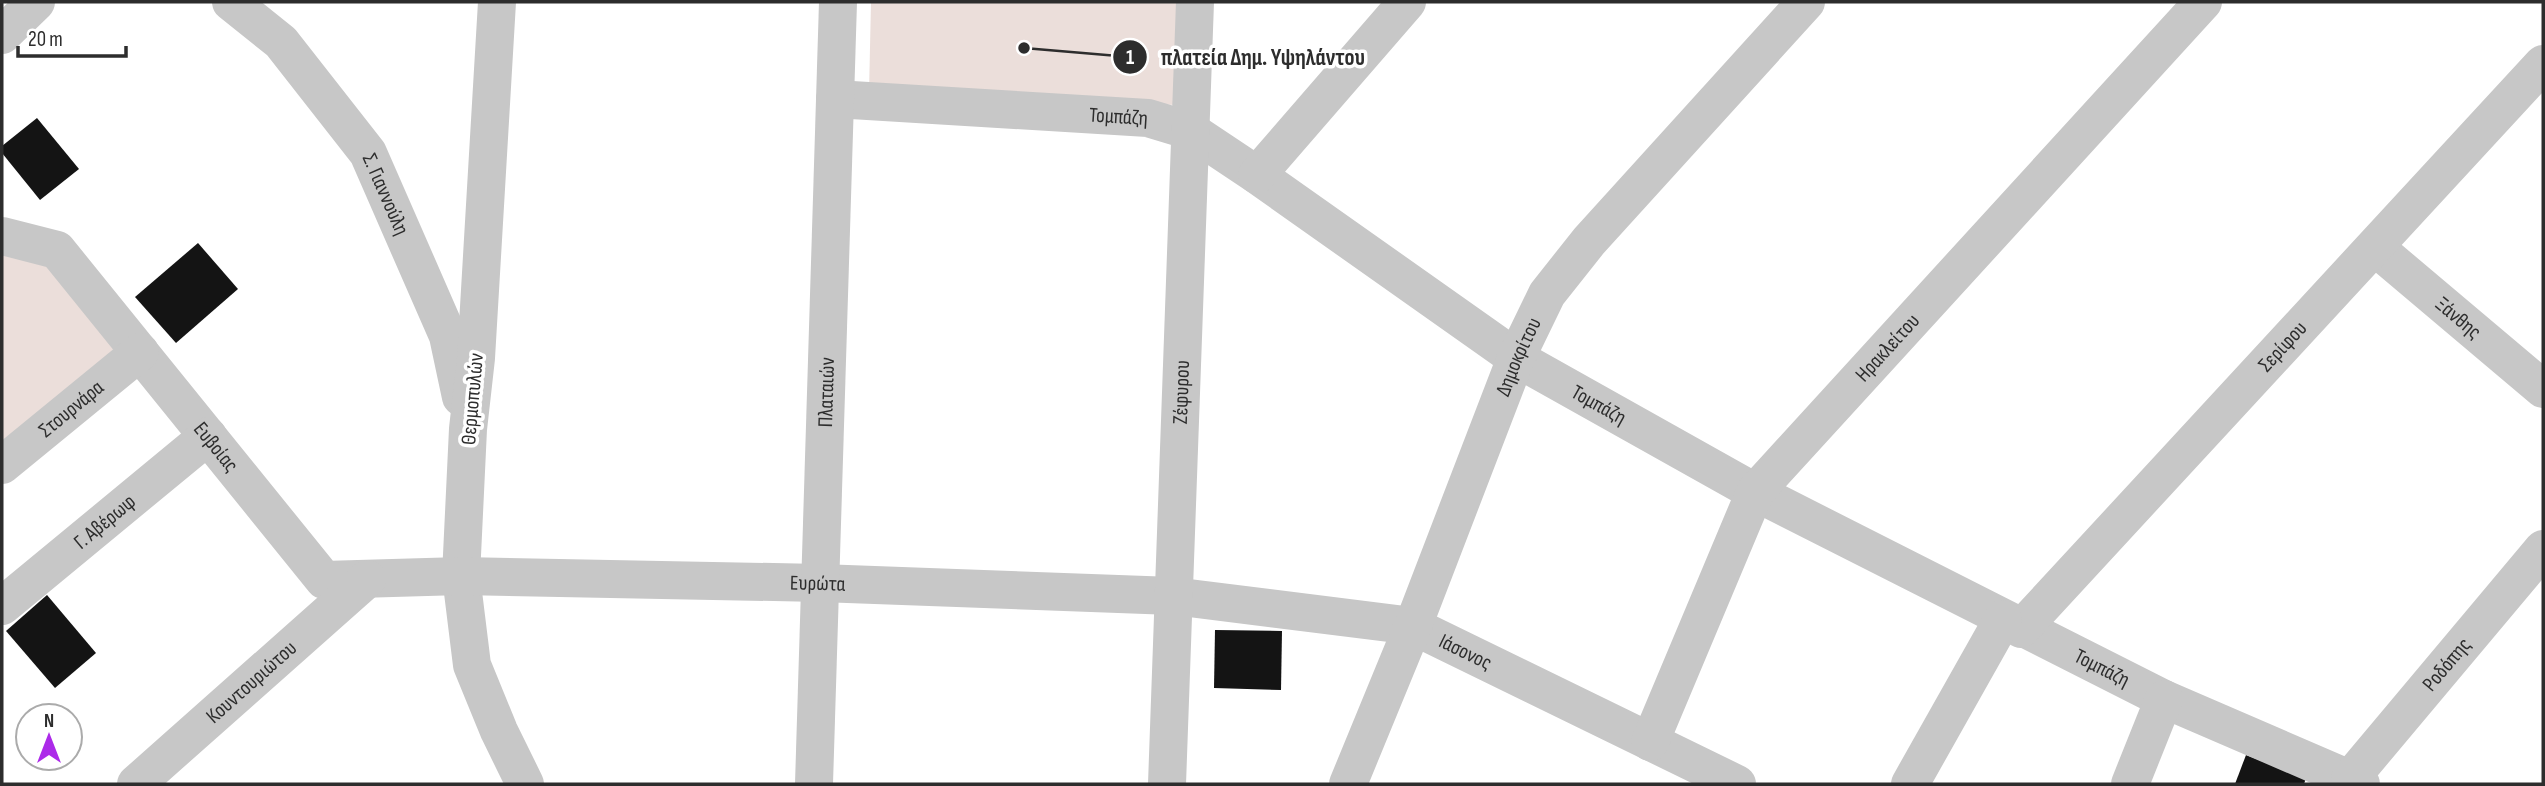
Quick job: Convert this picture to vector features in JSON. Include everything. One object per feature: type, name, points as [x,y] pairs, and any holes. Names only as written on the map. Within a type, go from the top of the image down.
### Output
[{"type":"street","points":[[2,35],[36,2]]},
{"type":"street","name":"Σ. Γιαννούλη","points":[[231,2],[281,42],[368,153],[448,336],[468,429]]},
{"type":"street","name":"Θερμοπυλών","points":[[497,2],[476,358],[468,429],[461,576],[472,665],[499,731],[526,784]]},
{"type":"street","name":"Πλαταιών","points":[[814,784],[838,2]]},
{"type":"street","name":"Ζέφυρου","points":[[1167,784],[1195,2]]},
{"type":"street","points":[[1257,175],[1407,2]]},
{"type":"street","name":"Δημοκρίτου","points":[[1348,784],[1413,626],[1516,358],[1547,294],[1589,241],[1805,2]]},
{"type":"street","name":"Ηρακλείτου","points":[[1650,742],[1755,492],[2203,2]]},
{"type":"street","name":"Σερίφου","points":[[1910,784],[2012,624],[2376,248],[2543,64]]},
{"type":"street","name":"Τομπάζη","points":[[835,99],[1148,118],[1191,131],[1516,358],[1755,492],[2164,699],[2356,782]]},
{"type":"street","name":"Ευβοίας","points":[[2,236],[57,250],[324,580],[461,576]]},
{"type":"street","name":"Ξάνθης","points":[[2376,248],[2543,389]]},
{"type":"street","name":"Στουρνάρα","points":[[2,465],[140,352]]},
{"type":"street","name":"Γ. Αβέρωφ","points":[[2,606],[208,436]]},
{"type":"street","name":"Ροδόπης","points":[[2356,782],[2543,549]]},
{"type":"street","name":"Ευρώτα","points":[[461,576],[820,583],[1174,596]]},
{"type":"street","name":"Κουντουριώτου","points":[[136,784],[367,579]]},
{"type":"street","name":"Ιάσονος","points":[[1174,596],[1413,626],[1737,784]]},
{"type":"street","points":[[2130,784],[2164,699]]},
{"type":"shaded area","points":[[871,2],[1178,2],[1176,105],[869,93]]},
{"type":"shaded area","points":[[2,254],[47,262],[123,353],[2,453]]},
{"type":"building","points":[[37,118],[79,169],[40,200],[2,153],[2,146]]},
{"type":"building","points":[[198,243],[238,289],[176,343],[135,297]]},
{"type":"building","points":[[47,595],[96,653],[55,688],[6,631]]},
{"type":"building","points":[[1215,630],[1282,631],[1281,690],[1214,688]]},
{"type":"building","points":[[2246,755],[2306,778],[2304,784],[2235,784]]},
{"type":"place","name":"πλατεία Δημ. Υψηλάντου","points":[[1024,48]]}]
